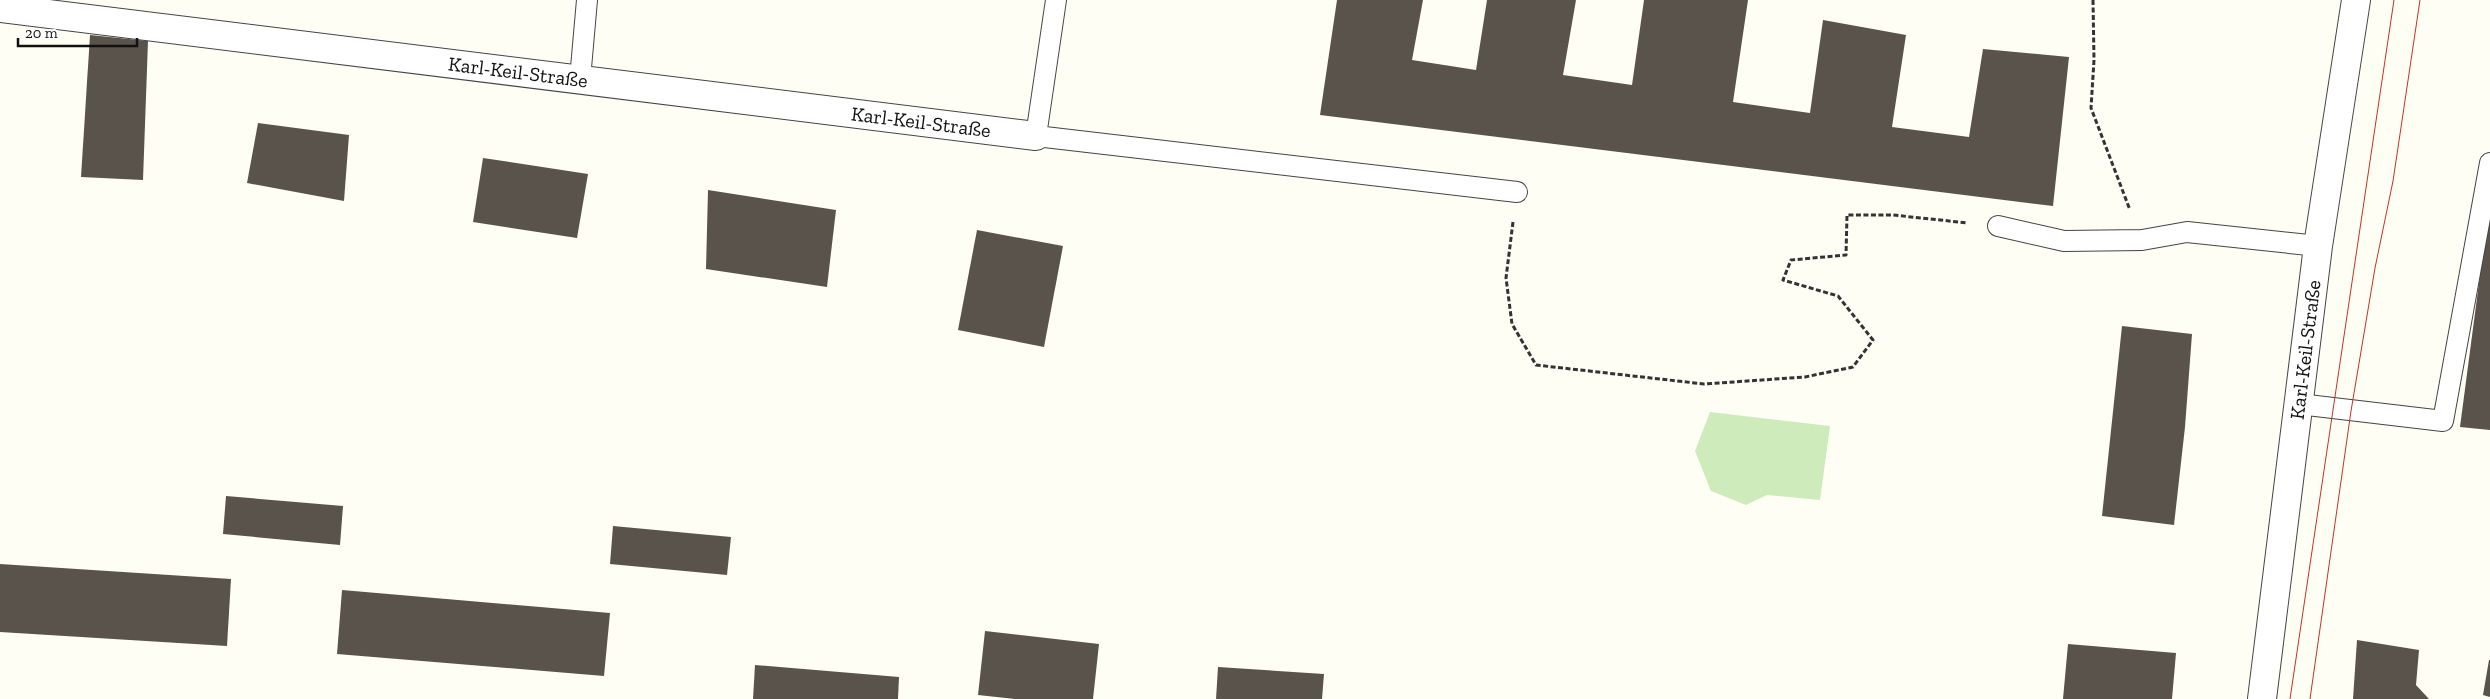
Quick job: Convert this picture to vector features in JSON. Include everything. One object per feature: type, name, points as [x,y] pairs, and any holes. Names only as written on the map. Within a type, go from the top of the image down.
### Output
[{"type":"street","name":"Karl-Keil-Straße","points":[[2262,699],[2279,546],[2299,404],[2318,246],[2356,0]]},
{"type":"street","name":"Karl-Keil-Straße","points":[[0,8],[1036,136]]},
{"type":"lane","points":[[580,79],[587,0]]},
{"type":"lane","points":[[1056,0],[1036,136],[1517,192]]},
{"type":"lane","points":[[2299,404],[2443,421],[2490,163]]},
{"type":"lane","points":[[1998,226],[2064,241],[2142,240],[2187,232],[2318,246]]},
{"type":"path","points":[[2092,0],[2094,60],[2091,108],[2142,240]]},
{"type":"path","points":[[1517,192],[1506,278],[1512,324],[1536,365],[1704,384],[1805,377],[1853,367],[1872,340],[1838,296],[1783,280],[1792,260],[1846,256],[1847,215],[1893,215],[1998,226]]},
{"type":"green space","points":[[1710,412],[1830,426],[1820,500],[1767,495],[1746,505],[1711,491],[1695,451]]},
{"type":"building","points":[[1337,0],[1423,0],[1412,60],[1476,70],[1487,0],[1576,0],[1563,75],[1632,85],[1644,0],[1748,0],[1733,102],[1810,113],[1823,20],[1906,35],[1892,127],[1969,137],[1983,49],[2069,57],[2053,206],[1320,115]]},
{"type":"building","points":[[90,35],[148,41],[143,180],[81,177]]},
{"type":"building","points":[[258,123],[349,135],[344,201],[247,183]]},
{"type":"building","points":[[483,158],[588,174],[577,238],[473,222]]},
{"type":"building","points":[[708,190],[836,210],[827,287],[706,269]]},
{"type":"building","points":[[2490,207],[2490,430],[2460,427]]},
{"type":"building","points":[[977,230],[1063,246],[1044,347],[958,330]]},
{"type":"building","points":[[2122,326],[2192,334],[2185,427],[2174,525],[2102,516]]},
{"type":"building","points":[[226,496],[343,506],[340,545],[223,534]]},
{"type":"building","points":[[613,526],[731,537],[727,575],[610,564]]},
{"type":"building","points":[[0,564],[231,579],[227,646],[0,632]]},
{"type":"building","points":[[342,590],[610,613],[604,676],[337,654]]},
{"type":"building","points":[[985,631],[1099,644],[1093,699],[1015,699],[978,695]]},
{"type":"building","points":[[2357,640],[2419,650],[2416,685],[2429,699],[2353,699]]},
{"type":"building","points":[[2068,644],[2176,653],[2172,699],[2063,699]]},
{"type":"building","points":[[2490,660],[2490,697],[2483,695]]},
{"type":"building","points":[[755,665],[899,677],[898,699],[753,699]]},
{"type":"building","points":[[1218,667],[1324,674],[1322,699],[1216,699]]},
{"type":"tram line","points":[[2290,699],[2394,0]]},
{"type":"tram line","points":[[2310,699],[2351,411],[2375,268],[2393,181],[2420,0]]}]
